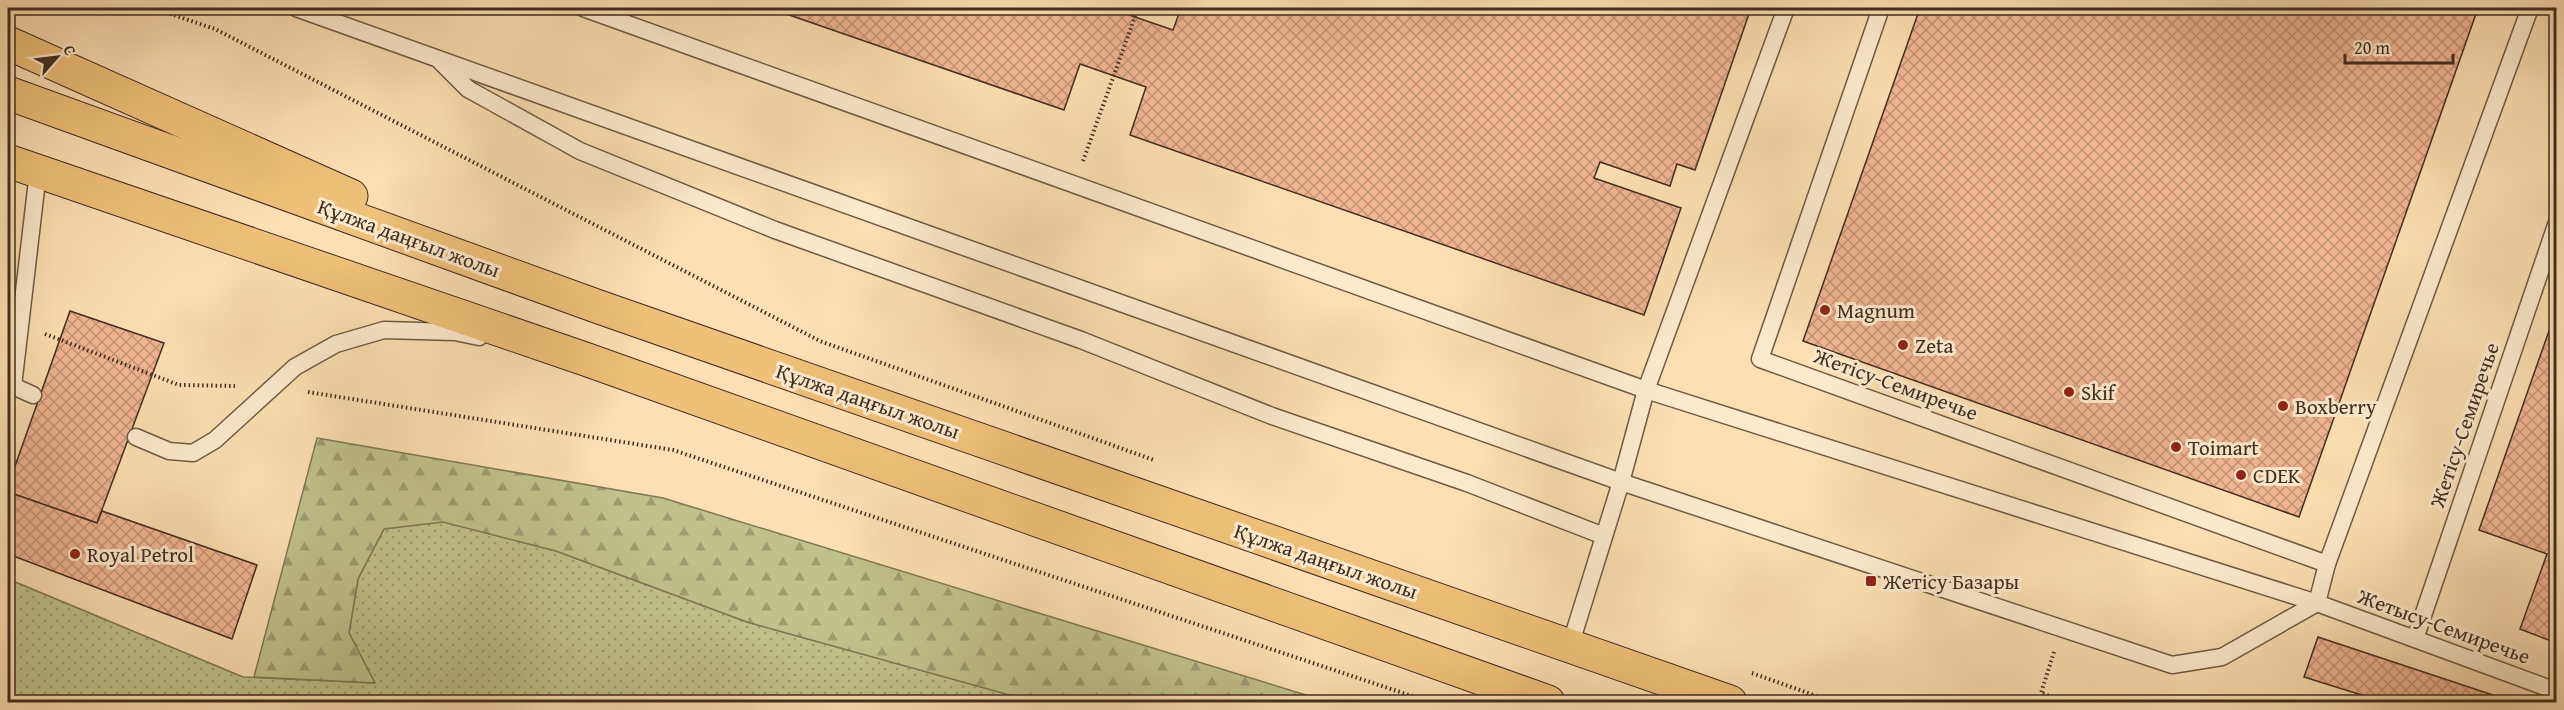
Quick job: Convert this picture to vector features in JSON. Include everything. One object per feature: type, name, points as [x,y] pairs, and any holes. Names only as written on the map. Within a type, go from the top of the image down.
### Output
[{"type":"main road","points":[[8,43],[599,307]]},
{"type":"main road","name":"Құлжа даңғыл жолы","points":[[8,93],[599,307],[1730,702]]},
{"type":"main road","points":[[8,161],[23,171],[585,359],[1548,702]]},
{"type":"lane","points":[[296,8],[1621,482],[2172,665],[2222,657],[2317,603],[2327,564],[2530,8]]},
{"type":"lane","name":"Жетысу-Семиречье","points":[[584,8],[1646,390],[2317,603],[2556,691]]},
{"type":"lane","points":[[1570,646],[1621,482],[1646,390],[1786,8]]},
{"type":"lane","name":"Жетісу-Семиречье","points":[[1881,8],[1761,359],[2327,564]]},
{"type":"lane","points":[[437,58],[468,90],[580,151],[775,230],[1070,336],[1272,416],[1467,483],[1604,536]]},
{"type":"lane","points":[[23,171],[20,324],[13,386],[33,395]]},
{"type":"lane","name":"Жетісу-Семиречье","points":[[2415,639],[2556,225]]},
{"type":"lane","points":[[136,437],[169,451],[193,453],[215,440],[296,367],[336,344],[384,330],[455,333],[585,359]]},
{"type":"path","points":[[153,8],[215,29],[819,341],[1155,461]]},
{"type":"path","points":[[1075,184],[1138,8]]},
{"type":"path","points":[[20,324],[179,385],[274,387],[673,450],[1430,702]]},
{"type":"path","points":[[2062,627],[2041,693],[2068,702]]},
{"type":"path","points":[[1746,671],[1833,702]]},
{"type":"green space","points":[[317,438],[663,498],[1329,702],[1035,702],[747,622],[556,551],[443,522],[384,529],[358,579],[349,633],[375,683],[254,677]]},
{"type":"green space","points":[[442,521],[556,551],[747,622],[1035,702],[8,702],[8,579],[243,677],[374,683],[349,633],[358,579],[384,529]]},
{"type":"building","points":[[769,8],[1109,8],[1173,30],[1181,8],[1751,8],[1695,170],[1677,164],[1670,186],[1600,162],[1594,178],[1681,208],[1644,315],[1130,135],[1146,87],[1080,64],[1064,110]]},
{"type":"building","points":[[1920,8],[2478,8],[2299,517],[1803,341]]},
{"type":"building","points":[[70,311],[164,343],[97,523],[8,492],[8,486]]},
{"type":"building","points":[[2556,311],[2556,643],[2520,629],[2547,554],[2479,530]]},
{"type":"building","points":[[8,492],[97,523],[102,511],[257,565],[232,639],[8,554]]},
{"type":"building","points":[[2318,637],[2514,702],[2384,702],[2304,677]]},
{"type":"place","name":"Magnum","points":[[1825,310]]},
{"type":"place","name":"Zeta","points":[[1903,345]]},
{"type":"place","name":"Skif","points":[[2069,392]]},
{"type":"place","name":"Boxberry","points":[[2283,406]]},
{"type":"place","name":"Toimart","points":[[2176,447]]},
{"type":"place","name":"CDEK","points":[[2241,475]]},
{"type":"place","name":"Royal Petrol","points":[[75,554]]},
{"type":"place","name":"Жетісу Базары","points":[[1871,581]]}]
